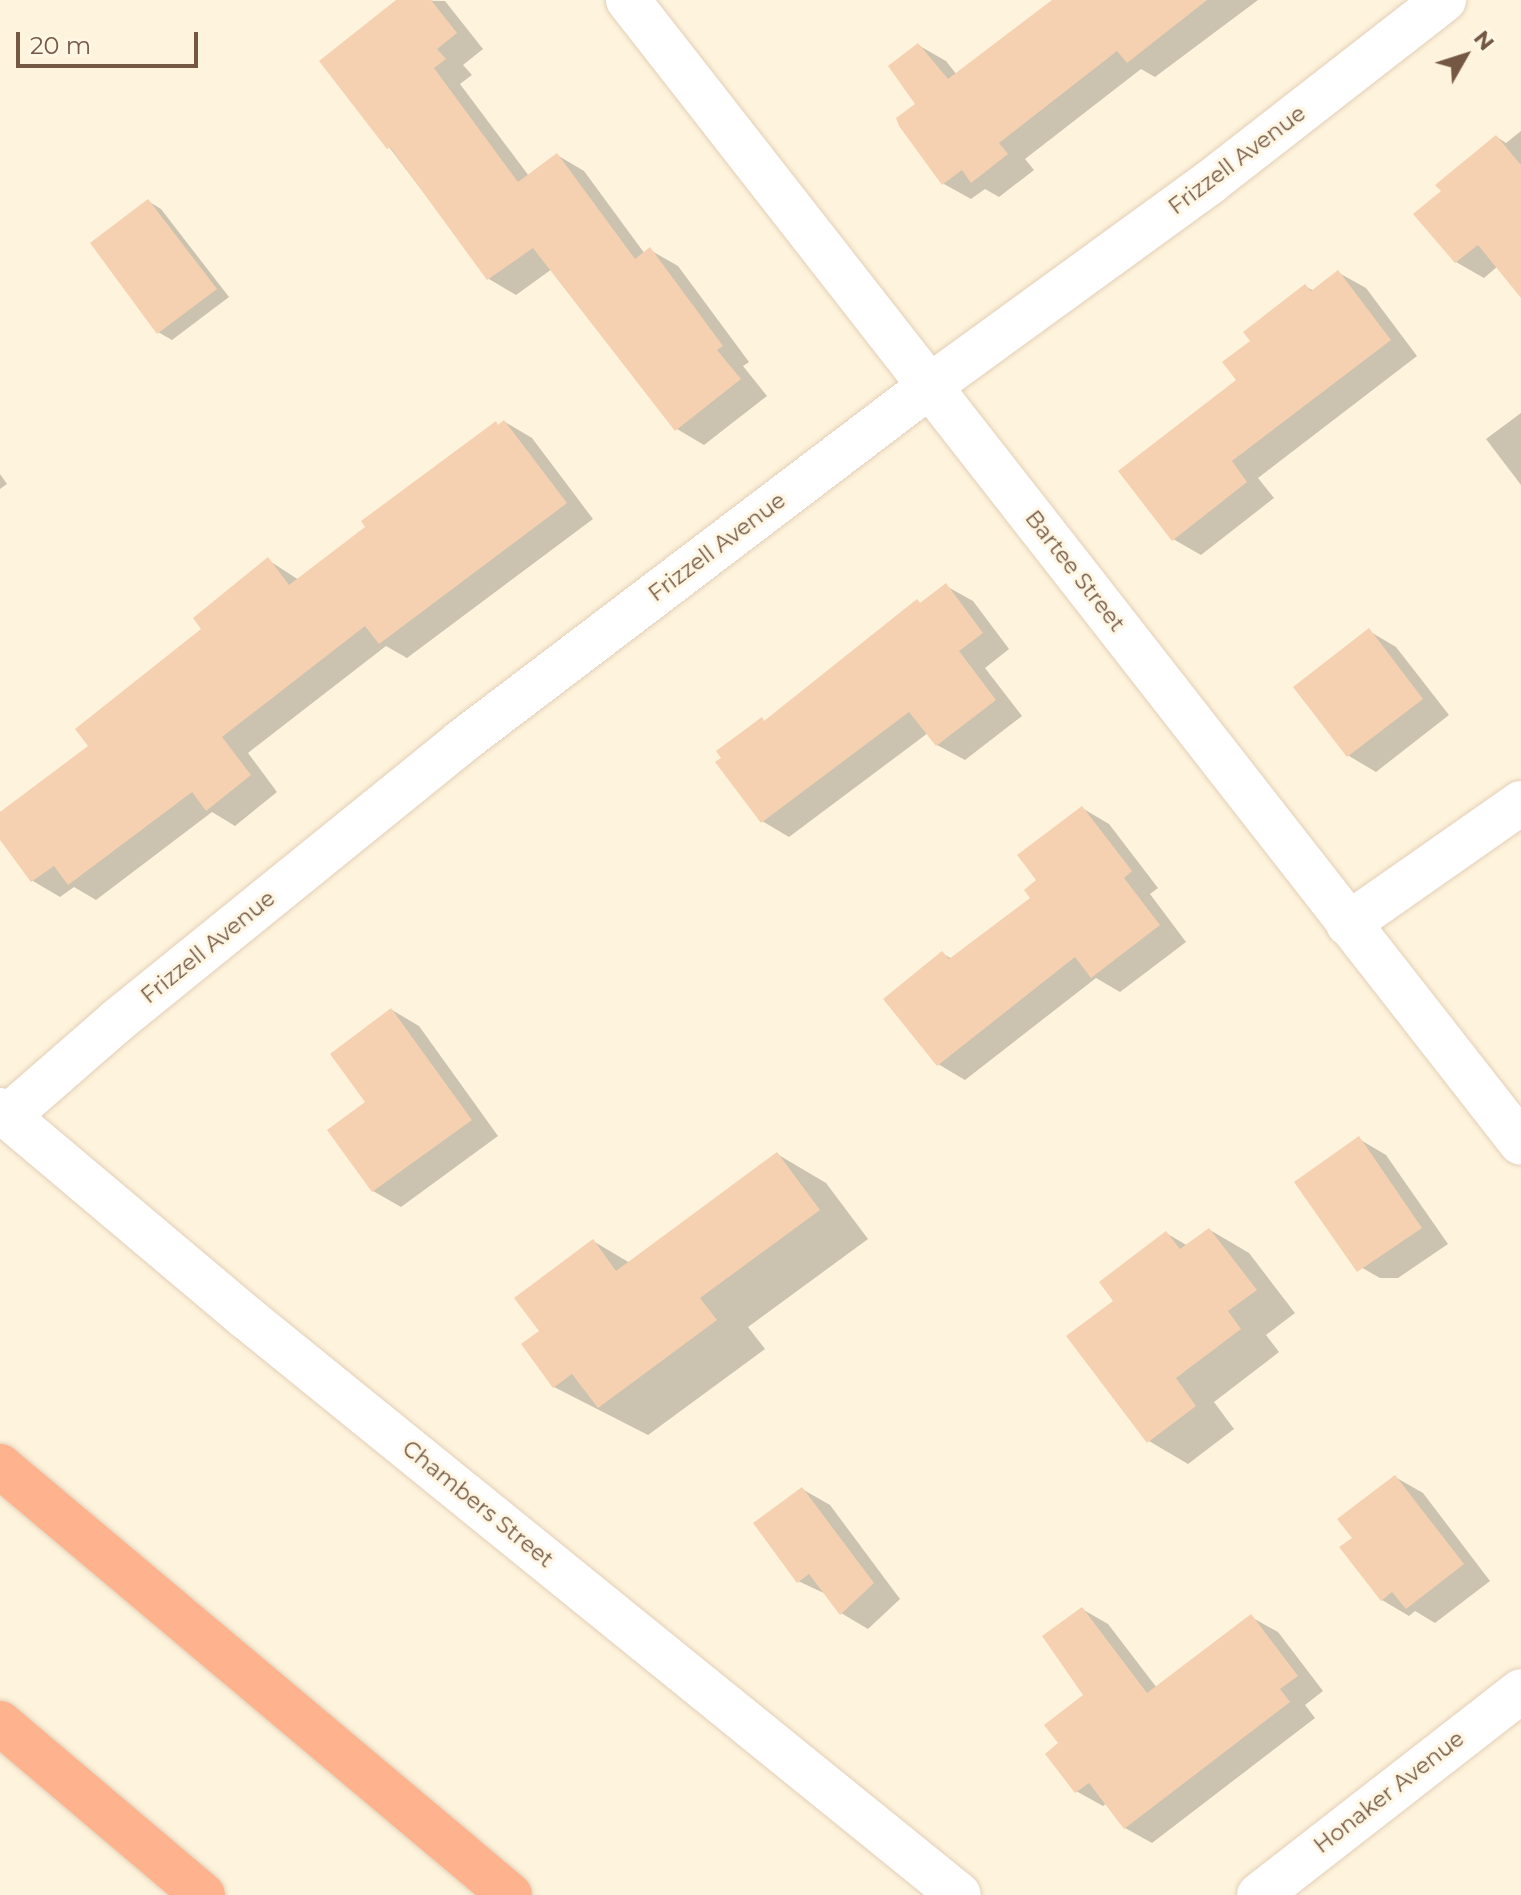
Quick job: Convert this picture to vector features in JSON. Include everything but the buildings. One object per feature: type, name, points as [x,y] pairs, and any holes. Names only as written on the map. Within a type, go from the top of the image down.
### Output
[{"type":"highway","points":[[0,1466],[510,1895]]},
{"type":"highway","points":[[0,1723],[203,1895]]},
{"type":"street","name":"Bartee Street","points":[[628,0],[1521,1143]]},
{"type":"street","name":"Frizzell Avenue","points":[[4,1113],[461,742],[931,385],[1209,183],[1444,0]]},
{"type":"street","points":[[1348,924],[1521,803]]},
{"type":"street","name":"Chambers Street","points":[[4,1113],[247,1318],[959,1895]]},
{"type":"street","name":"Honaker Avenue","points":[[1259,1895],[1521,1691]]}]
